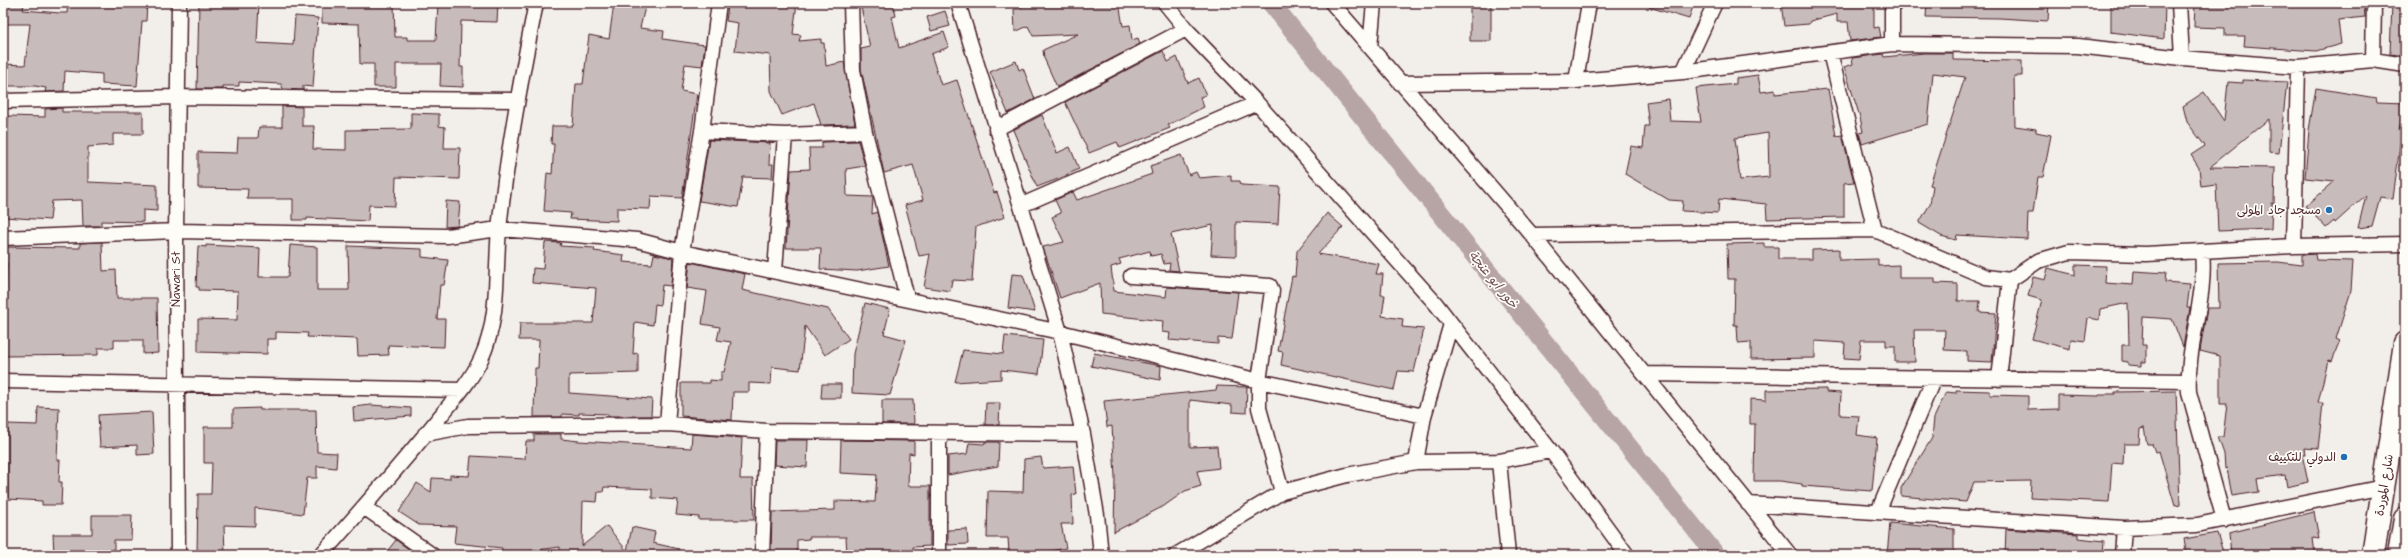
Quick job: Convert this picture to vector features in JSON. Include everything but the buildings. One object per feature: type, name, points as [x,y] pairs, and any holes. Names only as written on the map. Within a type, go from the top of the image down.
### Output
[{"type":"main road","name":"شارع الموردة","points":[[2373,555],[2405,343]]},
{"type":"main road","points":[[2399,555],[2405,520]]},
{"type":"street","name":"Nawari St","points":[[178,555],[176,231],[179,3]]},
{"type":"street","points":[[321,555],[364,507],[461,390],[481,359],[490,330],[497,299],[499,229],[517,100],[536,3]]},
{"type":"street","points":[[667,424],[682,252],[702,131],[719,3]]},
{"type":"street","points":[[851,3],[853,70],[865,132],[907,298]]},
{"type":"street","points":[[958,3],[996,129],[1022,205],[1060,332],[1083,434],[1097,515],[1101,555]]},
{"type":"street","points":[[1165,3],[1186,29],[1257,104],[1436,304],[1552,451],[1627,555]]},
{"type":"street","points":[[1332,3],[1532,235],[1646,374],[1790,555]]},
{"type":"street","points":[[1370,47],[1374,3]]},
{"type":"street","points":[[1576,81],[1589,3]]},
{"type":"street","points":[[1683,72],[1715,3]]},
{"type":"street","points":[[1892,3],[1892,44]]},
{"type":"street","points":[[2179,3],[2182,58]]},
{"type":"street","points":[[2373,60],[2374,3]]},
{"type":"street","points":[[996,129],[1186,29]]},
{"type":"street","points":[[1400,83],[1576,81],[1683,72],[1892,44],[2078,46],[2182,58],[2298,68],[2373,60],[2405,65]]},
{"type":"street","points":[[1830,53],[1875,230]]},
{"type":"street","points":[[2294,246],[2298,68]]},
{"type":"street","points":[[3,102],[178,97],[517,100]]},
{"type":"street","points":[[1022,205],[1257,104]]},
{"type":"street","points":[[702,131],[785,135],[865,132]]},
{"type":"street","points":[[775,271],[785,135]]},
{"type":"street","points":[[3,238],[176,231],[447,236],[499,229],[637,240],[682,252],[907,298],[1060,332],[1259,380],[1424,416]]},
{"type":"street","points":[[1532,235],[1875,230],[1986,277],[2010,280],[2038,261],[2058,254],[2202,252],[2294,246],[2405,244]]},
{"type":"street","points":[[2202,252],[2203,283],[2188,381],[2191,402],[2224,520]]},
{"type":"street","points":[[1131,276],[1270,286],[1272,291],[1259,380],[1260,408],[1282,492]]},
{"type":"street","points":[[1999,379],[2010,280]]},
{"type":"street","points":[[1416,462],[1424,416],[1451,324]]},
{"type":"street","points":[[1646,374],[2188,381]]},
{"type":"street","points":[[1878,512],[1934,378]]},
{"type":"street","points":[[3,382],[461,390]]},
{"type":"street","points":[[425,434],[468,426],[667,424],[767,431],[939,434],[1083,434]]},
{"type":"street","points":[[762,555],[767,431]]},
{"type":"street","points":[[939,434],[939,555]]},
{"type":"street","points":[[1176,555],[1282,492],[1347,475],[1416,462],[1498,461],[1552,451]]},
{"type":"street","points":[[1498,461],[1508,555]]},
{"type":"street","points":[[1748,504],[2124,528],[2197,525],[2383,487]]},
{"type":"street","points":[[364,507],[432,555]]},
{"type":"street","points":[[2122,555],[2124,528]]},
{"type":"waterway","name":"خور ابو عنجة","points":[[1271,3],[1716,555]]},
{"type":"place","name":"مسجد جاد المولى","points":[[2329,210]]},
{"type":"place","name":"الدولي للتكييف","points":[[2344,457]]}]
